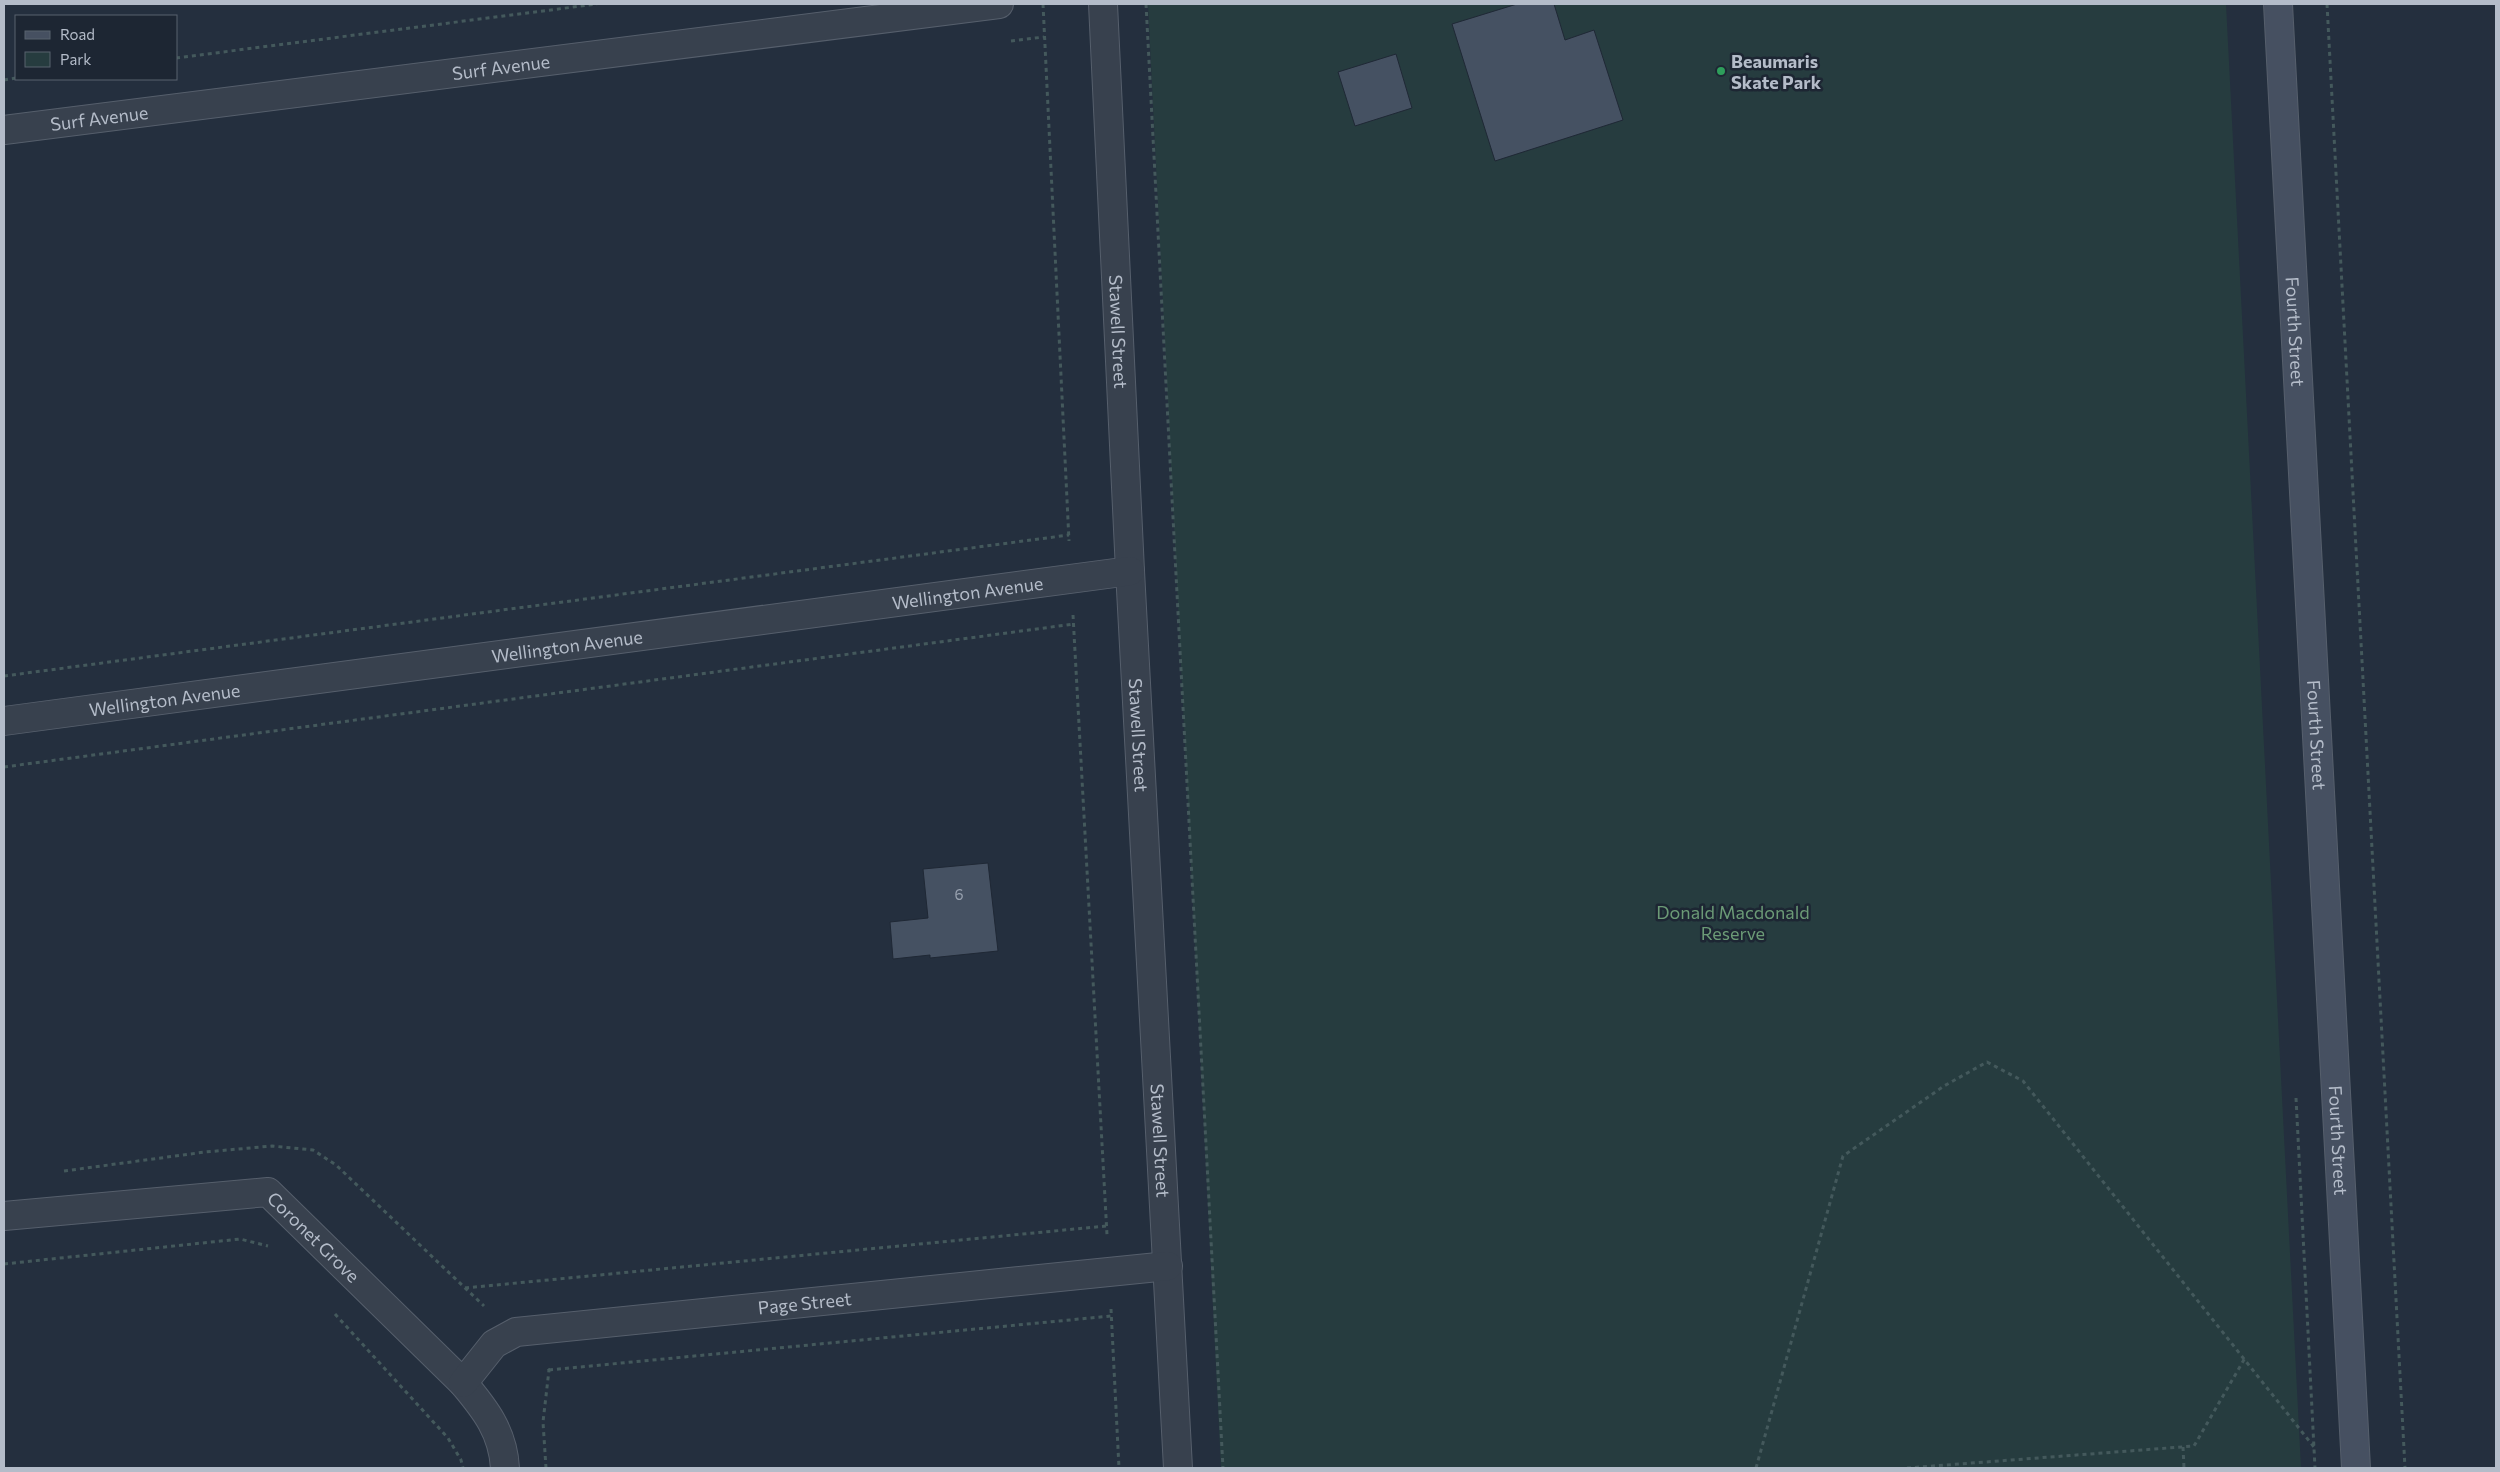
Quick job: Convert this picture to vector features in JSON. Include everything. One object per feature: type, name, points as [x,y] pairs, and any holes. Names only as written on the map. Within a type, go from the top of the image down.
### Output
[{"type":"street","name":"Surf Avenue","points":[[4,130],[999,4]]},
{"type":"street","name":"Stawell Street","points":[[1104,4],[1130,571],[1178,1468]]},
{"type":"street","name":"Fourth Street","points":[[2278,4],[2356,1468]]},
{"type":"street","name":"Wellington Avenue","points":[[4,721],[1130,571]]},
{"type":"street","name":"Coronet Grove","points":[[4,1216],[268,1192],[462,1383],[489,1414],[504,1454],[505,1468]]},
{"type":"street","name":"Page Street","points":[[462,1383],[494,1344],[516,1332],[1168,1266]]},
{"type":"path","points":[[178,58],[597,4]]},
{"type":"path","points":[[1043,4],[1071,579],[1119,1468]]},
{"type":"path","points":[[1146,4],[1223,1468]]},
{"type":"path","points":[[2327,4],[2405,1468]]},
{"type":"path","points":[[4,676],[1069,535]]},
{"type":"path","points":[[4,767],[1074,624]]},
{"type":"path","points":[[1756,1468],[1843,1156],[1944,1086],[1987,1062],[2022,1081],[2245,1358],[2314,1447]]},
{"type":"path","points":[[464,1288],[1106,1226]]},
{"type":"path","points":[[4,1264],[240,1239],[268,1246],[274,1251]]},
{"type":"path","points":[[331,1309],[448,1438],[464,1468]]},
{"type":"path","points":[[549,1370],[1111,1316]]},
{"type":"path","points":[[1907,1468],[2194,1446],[2245,1358]]},
{"type":"path","points":[[2182,1447],[2184,1468]]},
{"type":"green space","name":"Donald Macdonald Reserve","points":[[1148,4],[2226,4],[2301,1468],[1221,1468]]},
{"type":"building","points":[[1517,4],[1554,4],[1565,40],[1594,30],[1623,120],[1495,161],[1452,24]]},
{"type":"building","points":[[1396,54],[1412,108],[1355,126],[1338,72]]},
{"type":"building","points":[[988,863],[998,951],[930,958],[930,955],[893,959],[890,922],[928,918],[923,869]]},
{"type":"place","name":"Beaumaris Skate Park","points":[[1721,71]]}]
